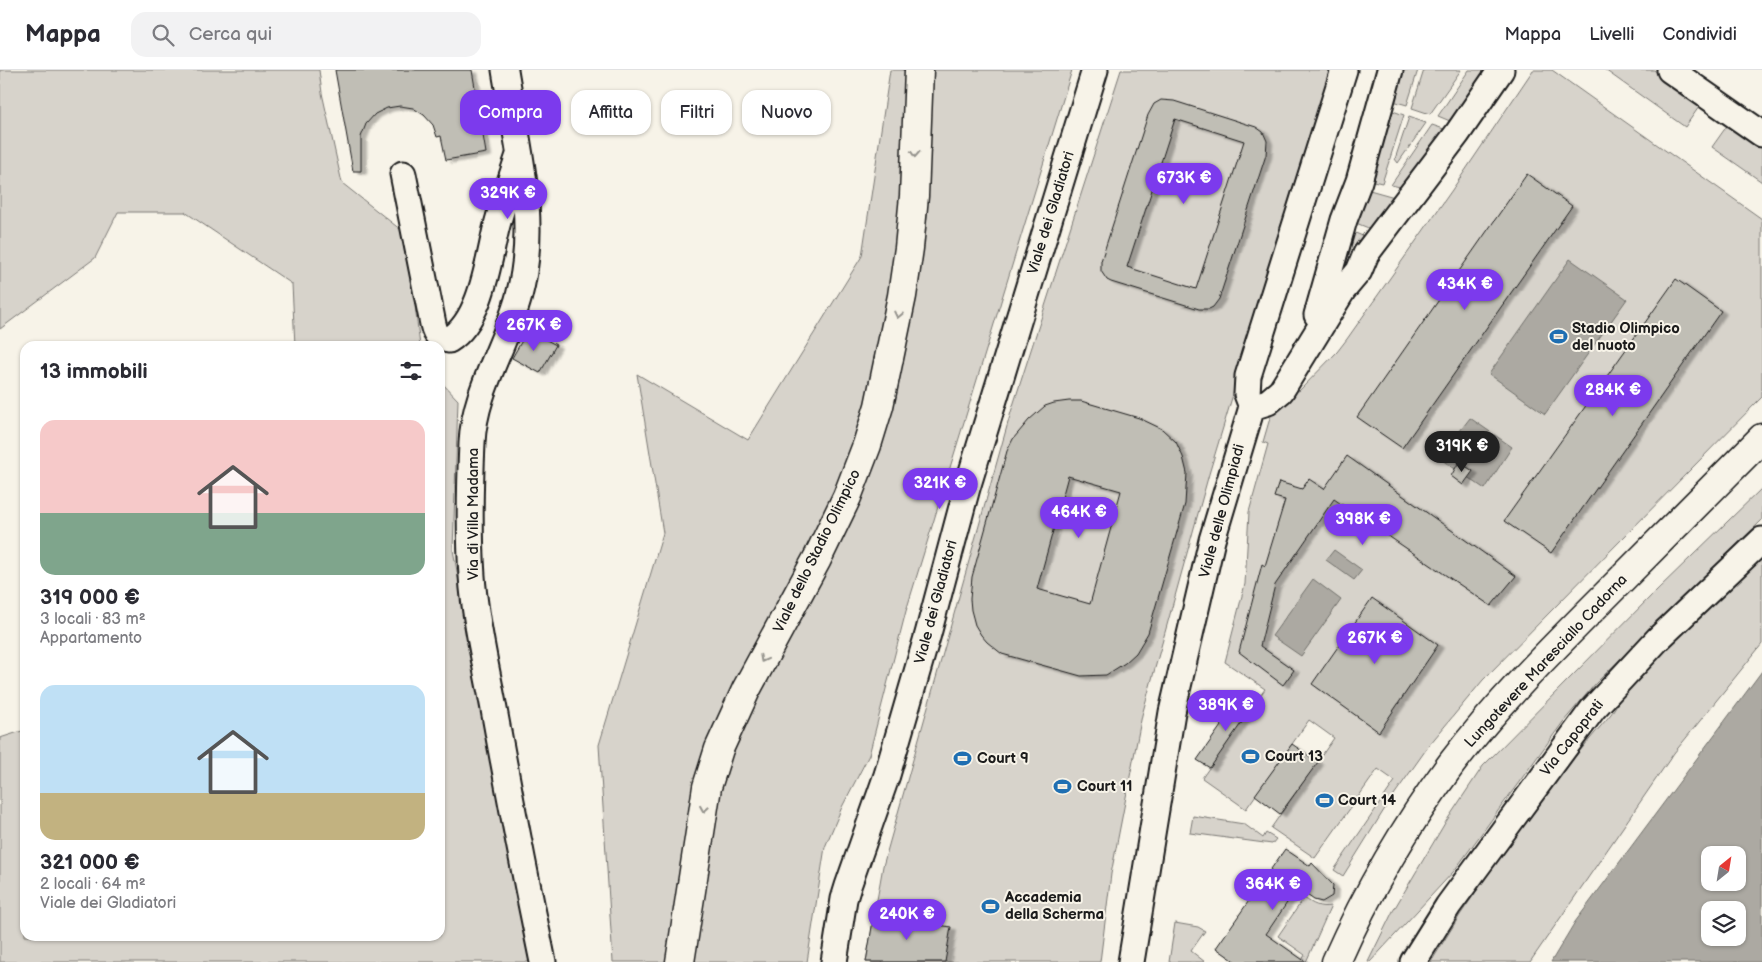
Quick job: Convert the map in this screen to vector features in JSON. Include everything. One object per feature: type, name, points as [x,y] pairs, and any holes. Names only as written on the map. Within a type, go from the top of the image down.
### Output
[{"type":"main road","name":"Viale dello Stadio Olimpico","points":[[680,962],[705,802],[712,769],[719,748],[746,690],[817,559],[848,497],[879,406],[902,296],[909,248],[914,196],[919,70]]},
{"type":"main road","name":"Lungotevere Maresciallo Cadorna","points":[[1336,962],[1361,909],[1388,860],[1426,799],[1453,762],[1510,694],[1762,438]]},
{"type":"street","name":"Via di Villa Madama","points":[[505,70],[527,210],[528,238],[522,286],[510,325],[487,380],[475,418],[472,445],[471,559],[478,626],[543,962]]},
{"type":"street","name":"Viale dei Gladiatori","points":[[834,962],[848,886],[887,774],[928,634],[967,488],[1095,70]]},
{"type":"street","name":"Viale delle Olimpiadi","points":[[1131,962],[1172,712],[1212,540],[1252,407],[1248,394],[1248,376],[1344,70]]},
{"type":"street","points":[[1308,348],[1344,220],[1358,181],[1390,70]]},
{"type":"street","points":[[1252,407],[1268,402],[1281,391],[1343,290],[1359,271],[1366,254],[1457,134],[1502,70]]},
{"type":"street","points":[[1670,70],[1762,134]]},
{"type":"street","points":[[403,174],[433,324],[438,336],[449,340],[462,330],[480,292],[496,228],[519,154]]},
{"type":"street","name":"Via Capoprati","points":[[1414,962],[1459,891],[1593,708],[1658,639],[1762,540]]},
{"type":"shaded area","points":[[0,70],[319,70],[322,93],[342,183],[406,234],[419,341],[295,341],[292,284],[185,212],[118,212],[95,258],[0,329]]},
{"type":"shaded area","points":[[890,70],[1072,70],[906,611],[869,755],[842,807],[825,847],[807,962],[613,962],[599,745],[663,533],[637,374],[748,440],[862,256]]},
{"type":"shaded area","points":[[1121,70],[1336,70],[1247,348],[1209,474],[1142,715],[1111,874],[1100,962],[866,962],[883,866],[1011,412]]},
{"type":"shaded area","points":[[1404,70],[1418,70],[1407,105],[1393,101]]},
{"type":"shaded area","points":[[1424,70],[1461,70],[1430,114],[1412,108]]},
{"type":"shaded area","points":[[1469,70],[1484,70],[1450,121],[1438,116]]},
{"type":"shaded area","points":[[1533,70],[1552,70],[1762,219],[1762,397],[1483,680],[1430,744],[1389,802],[1343,876],[1334,870],[1395,781],[1378,769],[1315,858],[1271,828],[1334,738],[1309,720],[1246,809],[1202,778],[1265,689],[1225,662],[1245,584],[1249,512],[1268,444],[1263,442],[1270,418],[1287,386],[1299,391],[1337,352],[1452,190]]},
{"type":"shaded area","points":[[1605,70],[1654,70],[1701,104],[1685,127]]},
{"type":"shaded area","points":[[1390,110],[1404,115],[1382,183],[1369,180]]},
{"type":"shaded area","points":[[1409,117],[1426,123],[1398,163],[1395,159]]},
{"type":"shaded area","points":[[1729,123],[1762,146],[1762,182],[1712,147]]},
{"type":"shaded area","points":[[1432,125],[1444,129],[1405,188],[1391,185]]},
{"type":"shaded area","points":[[1366,189],[1398,198],[1376,231],[1356,223]]},
{"type":"shaded area","points":[[1353,232],[1370,239],[1351,260],[1347,250]]},
{"type":"shaded area","name":"Stadio Olimpico del nuoto","points":[[1570,259],[1627,299],[1545,414],[1489,374]]},
{"type":"shaded area","points":[[445,386],[458,400],[453,550],[531,962],[0,962],[0,738],[20,732],[20,941],[445,941]]},
{"type":"shaded area","points":[[1470,418],[1512,447],[1485,489],[1439,458]]},
{"type":"shaded area","points":[[1762,488],[1762,520],[1596,683],[1563,722],[1454,871],[1368,962],[1393,911],[1445,823],[1483,766],[1657,590]]},
{"type":"shaded area","points":[[1762,545],[1762,644],[1674,753],[1530,962],[1431,962],[1495,864],[1568,765],[1611,714],[1640,667]]},
{"type":"shaded area","points":[[1334,550],[1362,570],[1354,580],[1326,560]]},
{"type":"shaded area","points":[[1313,579],[1341,600],[1301,656],[1272,636]]},
{"type":"shaded area","points":[[1762,671],[1762,962],[1551,962],[1575,922]]},
{"type":"shaded area","points":[[1193,816],[1244,824],[1263,838],[1266,833],[1276,839],[1272,844],[1190,833]]},
{"type":"shaded area","points":[[1304,898],[1316,905],[1331,906],[1306,962],[1301,962],[1305,955],[1278,936]]},
{"type":"shaded area","points":[[1175,923],[1198,927],[1205,931],[1191,951],[1205,962],[1169,962]]},
{"type":"building","points":[[335,70],[472,70],[475,90],[460,90],[460,135],[483,135],[486,153],[446,160],[441,136],[437,137],[433,125],[424,115],[413,108],[400,106],[387,108],[375,114],[366,124],[361,137],[361,171],[353,171]]},
{"type":"building","points":[[1161,100],[1174,101],[1256,127],[1263,132],[1267,141],[1266,155],[1219,299],[1209,309],[1199,309],[1111,282],[1107,280],[1101,271],[1101,261],[1148,115],[1154,104]],"holes":[[[1175,119],[1244,141],[1196,289],[1127,267]]]},
{"type":"building","points":[[1527,174],[1572,206],[1402,448],[1357,417]]},
{"type":"building","points":[[1676,279],[1721,311],[1551,553],[1504,521]]},
{"type":"building","points":[[528,330],[556,345],[540,373],[512,358]]},
{"type":"building","points":[[1081,401],[1139,418],[1162,429],[1176,442],[1183,457],[1187,473],[1185,504],[1148,633],[1136,653],[1125,663],[1106,675],[1081,676],[1002,654],[981,635],[975,625],[971,610],[972,577],[1007,451],[1013,439],[1029,420],[1045,406],[1054,403]],"holes":[[[1068,476],[1121,491],[1090,604],[1037,589]]]},
{"type":"building","points":[[1347,456],[1516,576],[1491,606],[1334,499],[1275,585],[1260,646],[1294,670],[1283,685],[1239,652],[1262,564],[1265,566],[1285,500],[1274,497],[1279,482],[1302,489],[1309,479],[1324,489]]},
{"type":"building","points":[[1459,462],[1473,471],[1463,485],[1451,476]]},
{"type":"building","points":[[1372,598],[1438,645],[1379,732],[1312,684]]},
{"type":"building","points":[[1242,696],[1254,705],[1210,768],[1197,760]]},
{"type":"building","points":[[1292,744],[1318,762],[1280,814],[1255,795]]},
{"type":"building","points":[[1285,849],[1310,866],[1312,863],[1333,885],[1332,896],[1322,902],[1314,900],[1297,888],[1266,934],[1306,962],[1236,962],[1216,948]]},
{"type":"building","points":[[874,915],[951,927],[945,962],[866,962]]},
{"type":"place","name":"Stadio Olimpico del nuoto","points":[[1558,337]]},
{"type":"place","name":"Court 13","points":[[1251,756]]},
{"type":"place","name":"Court 9","points":[[963,758]]},
{"type":"place","name":"Court 11","points":[[1063,786]]},
{"type":"place","name":"Court 14","points":[[1324,800]]},
{"type":"place","name":"Accademia della Scherma","points":[[991,906]]}]
